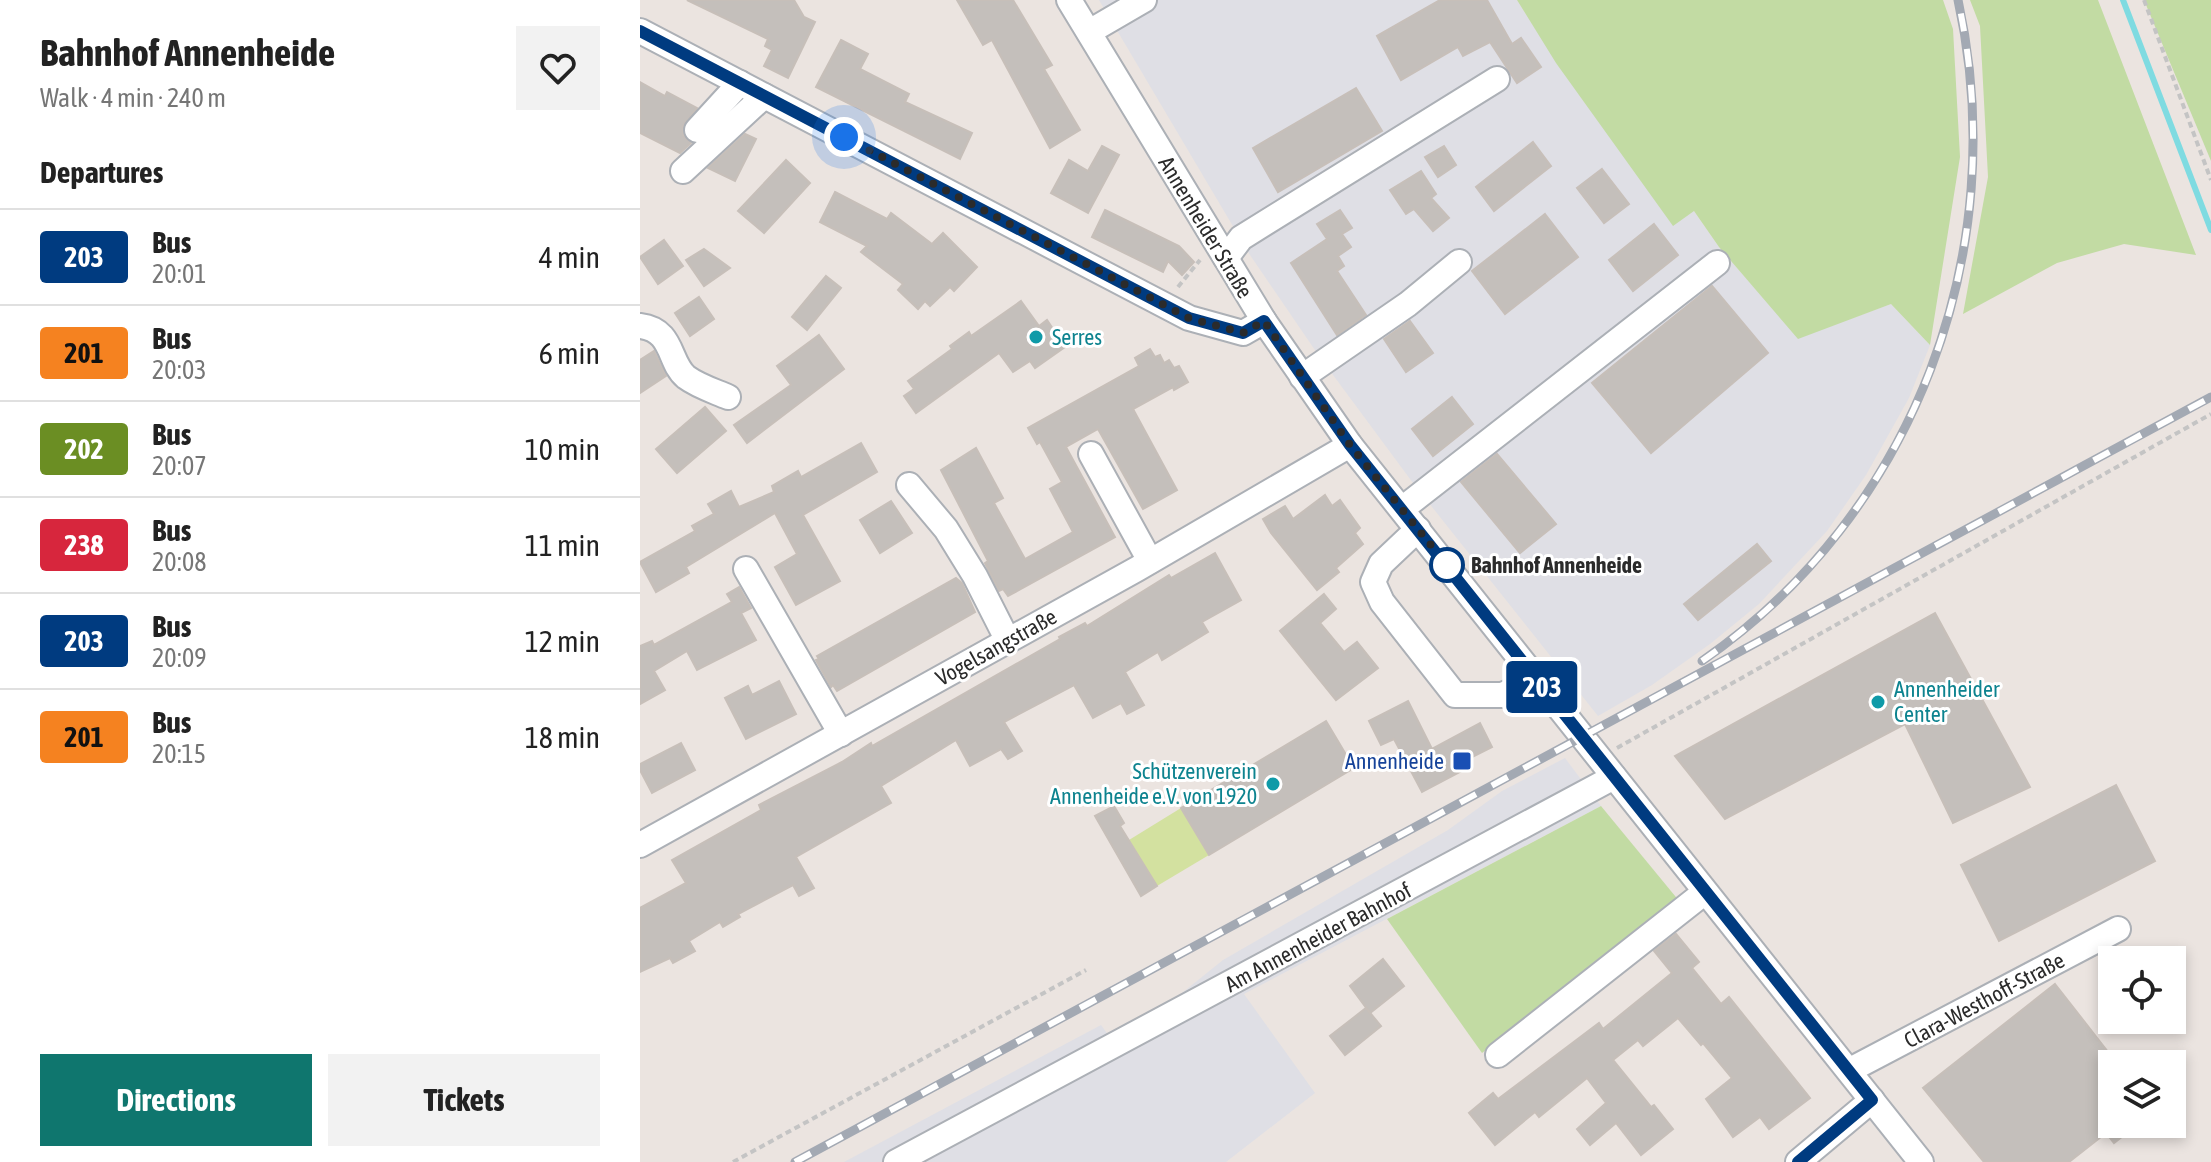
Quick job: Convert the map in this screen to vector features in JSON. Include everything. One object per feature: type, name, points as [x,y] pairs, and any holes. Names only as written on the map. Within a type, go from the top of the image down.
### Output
[{"type":"street","name":"Annenheider Straße","points":[[1069,0],[1264,321],[1350,445],[1921,1162]]},
{"type":"street","points":[[1089,32],[1144,0]]},
{"type":"street","points":[[640,31],[1189,318],[1243,333],[1264,321]]},
{"type":"street","points":[[1223,253],[1241,238],[1497,79]]},
{"type":"street","points":[[697,130],[740,83]]},
{"type":"street","points":[[683,171],[764,96]]},
{"type":"street","points":[[1302,377],[1408,304],[1459,262]]},
{"type":"street","points":[[1402,509],[1717,263]]},
{"type":"street","points":[[640,326],[669,343],[683,375],[728,397]]},
{"type":"street","name":"Vogelsangstraße","points":[[640,845],[1150,561],[1350,445]]},
{"type":"street","points":[[1091,454],[1150,561]]},
{"type":"street","points":[[909,485],[946,529],[975,576],[1008,641]]},
{"type":"street","points":[[1418,529],[1381,564],[1373,582],[1382,602],[1455,695],[1502,695],[1537,680]]},
{"type":"street","points":[[746,569],[841,734]]},
{"type":"street","name":"Am Annenheider Bahnhof","points":[[896,1162],[917,1156],[1606,768]]},
{"type":"street","points":[[1498,1055],[1705,892]]},
{"type":"street","name":"Clara-Westhoff-Straße","points":[[1850,1070],[2118,929]]},
{"type":"street","points":[[1798,1162],[1872,1100]]},
{"type":"path","points":[[2144,0],[2211,180]]},
{"type":"path","points":[[1164,305],[1198,261],[1223,253]]},
{"type":"path","points":[[1606,768],[2211,414]]},
{"type":"path","points":[[733,1162],[1086,970]]},
{"type":"shaded area","points":[[1099,0],[1517,0],[1557,63],[1673,225],[1694,211],[1719,247],[1798,338],[1891,304],[1930,345],[1909,398],[1866,475],[1827,531],[1759,604],[1652,685],[1598,716],[1413,483],[1319,356],[1250,255]]},
{"type":"shaded area","points":[[1565,758],[1601,806],[1244,994],[1315,1093],[1226,1162],[844,1162],[1101,1025],[1109,1036],[1167,1005],[1223,960],[1448,830],[1502,791]]},
{"type":"green space","points":[[1517,0],[1943,0],[1953,29],[1960,157],[1930,345],[1891,304],[1798,339],[1719,247],[1694,211],[1673,226],[1556,63]]},
{"type":"green space","points":[[1970,0],[2098,0],[2196,255],[2124,244],[2057,263],[1963,314],[1988,177],[1980,26]]},
{"type":"green space","points":[[2144,0],[2211,0],[2211,161]]},
{"type":"green space","points":[[1601,806],[1680,902],[1482,1053],[1387,919]]},
{"type":"green space","points":[[1181,808],[1209,855],[1157,886],[1129,840]]},
{"type":"building","points":[[687,0],[794,0],[804,17],[815,22],[788,78],[764,66],[772,50],[765,46],[768,39]]},
{"type":"building","points":[[957,0],[1013,0],[1052,65],[1044,69],[1080,130],[1050,148],[992,40],[983,45]]},
{"type":"building","points":[[1440,0],[1487,0],[1512,44],[1521,38],[1541,67],[1517,83],[1490,42],[1463,56],[1458,47],[1401,80],[1377,36]]},
{"type":"building","points":[[841,40],[868,54],[860,69],[909,94],[905,102],[972,133],[960,159],[816,87]]},
{"type":"building","points":[[640,82],[697,108],[683,126],[683,135],[691,143],[680,153],[640,133]]},
{"type":"building","points":[[1356,88],[1382,131],[1278,192],[1253,148]]},
{"type":"building","points":[[745,134],[756,139],[735,181],[708,168]]},
{"type":"building","points":[[1533,142],[1551,166],[1494,211],[1476,187]]},
{"type":"building","points":[[1102,146],[1119,155],[1088,213],[1051,193],[1069,160],[1088,171]]},
{"type":"building","points":[[1444,146],[1456,165],[1438,177],[1425,157]]},
{"type":"building","points":[[786,160],[810,183],[764,233],[738,211]]},
{"type":"building","points":[[1602,169],[1629,204],[1604,223],[1577,188]]},
{"type":"building","points":[[1421,171],[1436,194],[1431,198],[1449,218],[1433,231],[1414,209],[1406,214],[1390,190]]},
{"type":"building","points":[[835,192],[887,219],[891,213],[932,244],[943,233],[977,267],[954,291],[950,287],[930,306],[925,301],[918,309],[898,290],[903,284],[861,252],[867,246],[820,222]]},
{"type":"building","points":[[1105,210],[1179,246],[1194,262],[1182,275],[1168,261],[1163,272],[1092,237]]},
{"type":"building","points":[[1340,210],[1352,228],[1342,234],[1351,247],[1338,256],[1344,266],[1337,271],[1366,315],[1337,335],[1291,263],[1327,239],[1317,224]]},
{"type":"building","points":[[1545,214],[1578,257],[1505,314],[1472,271]]},
{"type":"building","points":[[1654,224],[1678,255],[1633,291],[1609,260]]},
{"type":"building","points":[[664,240],[683,266],[658,284],[640,257]]},
{"type":"building","points":[[704,249],[730,268],[704,286],[686,260]]},
{"type":"building","points":[[826,276],[841,288],[807,330],[792,317]]},
{"type":"building","points":[[1712,286],[1768,353],[1651,453],[1592,383]]},
{"type":"building","points":[[699,297],[714,319],[690,336],[675,313]]},
{"type":"building","points":[[1021,301],[1039,326],[1047,320],[1065,347],[1035,368],[1030,361],[1013,372],[999,353],[916,413],[904,396],[914,389],[908,381],[952,349],[950,346],[969,332],[971,336]]},
{"type":"building","points":[[1410,321],[1433,353],[1406,372],[1384,339]]},
{"type":"building","points":[[819,335],[844,369],[747,443],[734,425],[791,385],[777,366]]},
{"type":"building","points":[[1150,349],[1155,357],[1160,355],[1164,363],[1169,360],[1174,368],[1179,366],[1188,382],[1133,409],[1177,490],[1143,509],[1098,429],[1066,447],[1115,537],[1008,596],[1003,589],[999,591],[985,563],[988,561],[941,470],[976,448],[1003,498],[994,503],[1025,559],[1073,532],[1050,489],[1062,482],[1040,442],[1037,444],[1028,428],[1139,366],[1135,358]]},
{"type":"building","points":[[654,351],[666,376],[640,393],[640,360]]},
{"type":"building","points":[[1452,397],[1473,424],[1433,456],[1412,429]]},
{"type":"building","points":[[705,407],[726,431],[677,473],[656,449]]},
{"type":"building","points":[[861,443],[877,472],[803,515],[840,581],[796,605],[775,567],[797,554],[775,513],[686,567],[689,573],[656,592],[640,562],[695,531],[692,526],[714,514],[708,504],[731,491],[739,507],[774,492],[772,486],[798,471],[801,477]]},
{"type":"building","points":[[1497,454],[1556,524],[1520,553],[1461,482]]},
{"type":"building","points":[[1325,495],[1332,506],[1340,500],[1360,528],[1355,533],[1363,544],[1336,568],[1339,572],[1317,590],[1263,519],[1285,506],[1293,519]]},
{"type":"building","points":[[891,501],[912,533],[880,553],[860,520]]},
{"type":"building","points":[[1757,544],[1771,561],[1698,620],[1684,604]]},
{"type":"building","points":[[1215,553],[1241,600],[1202,622],[1208,632],[1162,660],[1158,652],[1125,672],[1144,705],[1127,714],[1121,703],[1093,718],[1074,685],[1004,722],[1022,751],[1008,759],[1001,749],[970,766],[956,740],[881,786],[891,803],[796,857],[814,888],[799,896],[793,885],[738,914],[740,917],[723,927],[720,922],[689,941],[695,951],[673,963],[670,958],[640,972],[640,908],[686,883],[672,860],[761,810],[759,805],[842,762],[871,743],[872,746],[1059,637],[1085,623],[1087,626],[1169,575],[1171,578]]},
{"type":"building","points":[[956,578],[962,583],[975,612],[837,691],[833,685],[831,687],[816,660],[819,659],[817,656]]},
{"type":"building","points":[[739,587],[751,608],[741,613],[756,640],[697,670],[687,651],[654,671],[665,690],[640,704],[640,646],[652,641],[654,645],[732,602],[727,594]]},
{"type":"building","points":[[1324,594],[1336,609],[1320,623],[1344,652],[1357,642],[1378,668],[1336,700],[1280,631]]},
{"type":"building","name":"Annenheider Center","points":[[1935,613],[2030,787],[1953,823],[1905,724],[1725,819],[1675,756]]},
{"type":"building","points":[[779,681],[796,714],[746,739],[725,698],[748,686],[752,695]]},
{"type":"building","points":[[1408,701],[1432,749],[1480,723],[1492,747],[1468,759],[1471,766],[1422,792],[1394,739],[1381,745],[1369,721]]},
{"type":"building","name":"Schützenverein Annenheide e.V. von 1920","points":[[1326,721],[1354,768],[1209,855],[1181,808]]},
{"type":"building","points":[[681,743],[695,770],[652,793],[640,764]]},
{"type":"building","points":[[2116,785],[2155,861],[1999,941],[1961,865]]},
{"type":"building","points":[[1114,806],[1124,823],[1120,826],[1157,886],[1141,896],[1095,816]]},
{"type":"building","points":[[1676,934],[1699,962],[1692,968],[1721,1004],[1729,997],[1810,1098],[1769,1129],[1760,1117],[1733,1137],[1706,1099],[1732,1078],[1678,1018],[1643,1046],[1638,1040],[1613,1060],[1673,1129],[1641,1155],[1616,1123],[1590,1145],[1577,1129],[1606,1103],[1587,1078],[1539,1117],[1535,1112],[1495,1145],[1469,1113],[1493,1093],[1498,1099],[1599,1023],[1603,1029],[1672,973],[1654,951]]},
{"type":"building","points":[[1383,959],[1404,986],[1370,1013],[1350,986]]},
{"type":"building","points":[[2055,984],[2107,1050],[2098,1050],[2100,1138],[2069,1162],[1984,1162],[1923,1088]]},
{"type":"building","points":[[1366,1008],[1381,1026],[1345,1055],[1330,1036]]},
{"type":"waterway","points":[[2123,0],[2211,230]]},
{"type":"railway","points":[[1702,661],[1776,601],[1840,531],[1891,453],[1930,370],[1957,281],[1971,188],[1972,94],[1958,0]]},
{"type":"railway","points":[[795,1162],[2211,397]]},
{"type":"bus line","name":"203","points":[[640,31],[1189,318],[1243,333],[1264,321],[1350,445],[1872,1100],[1798,1162]]},
{"type":"place","name":"Serres","points":[[1036,337]]},
{"type":"place","name":"Bahnhof Annenheide","points":[[1447,565]]},
{"type":"place","name":"Annenheider Center","points":[[1878,702]]},
{"type":"place","name":"Annenheide","points":[[1462,761]]},
{"type":"place","name":"Schützenverein Annenheide e.V. von 1920","points":[[1273,784]]},
{"type":"route","points":[[844,137],[1189,318],[1243,333],[1264,321],[1350,445],[1447,565]]}]
